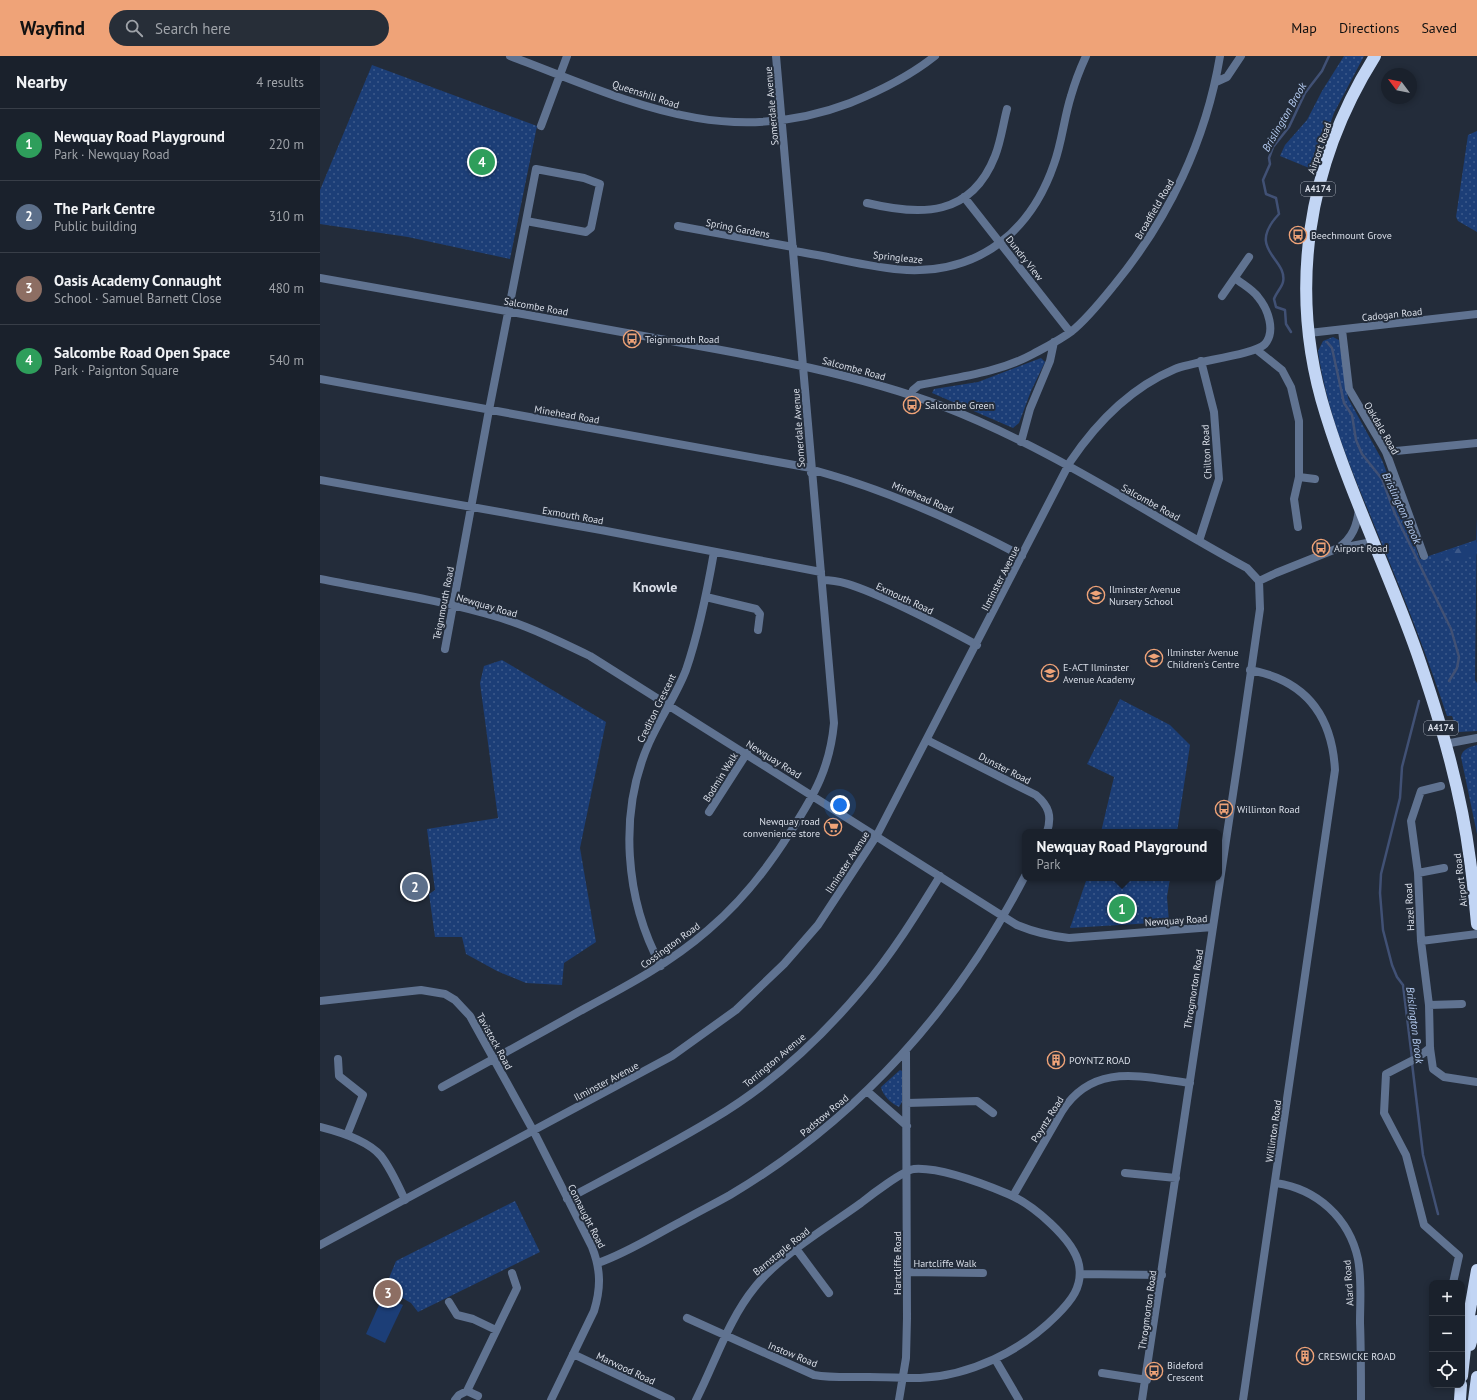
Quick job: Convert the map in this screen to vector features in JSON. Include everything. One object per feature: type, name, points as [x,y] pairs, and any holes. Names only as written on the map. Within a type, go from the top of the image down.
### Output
[{"type":"highway","name":"Airport Road","points":[[1375,56],[1349,103],[1335,136],[1314,205],[1305,270],[1306,306],[1316,378],[1325,413],[1372,542],[1416,650],[1436,708],[1470,859],[1477,924]]},
{"type":"highway","points":[[1465,1346],[1477,1270]]},
{"type":"highway","points":[[1465,1351],[1471,1345],[1477,1321]]},
{"type":"highway","points":[[1474,1400],[1477,1377]]},
{"type":"highway","points":[[1460,1400],[1461,1388]]},
{"type":"street","name":"Queenshill Road","points":[[510,56],[652,108],[677,115],[733,123],[782,120],[810,116],[868,96],[905,76],[934,56]]},
{"type":"street","points":[[541,126],[567,56]]},
{"type":"street","name":"Somerdale Avenue","points":[[776,56],[834,723],[829,758],[814,796]]},
{"type":"street","name":"Springleaze","points":[[793,249],[906,270],[926,270],[964,263],[985,254],[1012,234],[1030,212],[1045,186],[1055,163],[1071,96],[1086,56]]},
{"type":"street","name":"Broadfield Road","points":[[911,395],[913,390],[920,385],[977,374],[1011,364],[1070,332],[1088,315],[1144,246],[1166,211],[1190,160],[1216,82],[1220,56]]},
{"type":"street","points":[[1216,82],[1227,77],[1241,56]]},
{"type":"street","points":[[867,203],[898,210],[930,211],[949,205],[964,197],[979,183],[989,170],[995,155],[1007,109]]},
{"type":"street","name":"Teignmouth Road","points":[[444,649],[489,410],[536,169],[584,178],[600,184],[591,228],[586,232],[526,221]]},
{"type":"street","name":"Dundry View","points":[[964,197],[1070,332]]},
{"type":"street","name":"Spring Gardens","points":[[678,226],[793,249]]},
{"type":"street","points":[[1222,296],[1249,257]]},
{"type":"street","name":"Salcombe Road","points":[[320,278],[509,311],[804,366],[852,376],[911,395],[944,407],[1021,442],[1068,467],[1247,568],[1259,581]]},
{"type":"street","points":[[1235,278],[1258,296],[1266,310],[1271,330],[1265,344],[1257,350],[1282,370],[1291,387],[1299,421],[1299,477],[1294,499],[1298,527]]},
{"type":"street","name":"Cadogan Road","points":[[1310,333],[1477,314]]},
{"type":"street","name":"Oakdale Road","points":[[1342,330],[1349,389],[1386,452],[1424,556]]},
{"type":"street","points":[[1021,442],[1032,402],[1050,361],[1054,342]]},
{"type":"street","name":"Ilminster Avenue","points":[[320,1245],[534,1132],[672,1056],[718,1024],[741,1005],[784,964],[818,925],[877,835],[977,645],[1068,467],[1094,428],[1122,401],[1175,369],[1201,361],[1257,350]]},
{"type":"street","name":"Chilton Road","points":[[1200,541],[1219,479],[1214,412],[1201,361]]},
{"type":"street","name":"Minehead Road","points":[[320,380],[811,470],[889,494],[956,522],[1022,556]]},
{"type":"street","points":[[1386,452],[1477,443]]},
{"type":"street","points":[[1299,477],[1315,479]]},
{"type":"street","name":"Exmouth Road","points":[[320,480],[601,530],[714,552],[822,576],[843,582],[920,614],[977,645]]},
{"type":"street","points":[[1259,581],[1336,549],[1347,542],[1357,526],[1359,508]]},
{"type":"street","points":[[1336,549],[1372,542]]},
{"type":"street","name":"Crediton Crescent","points":[[661,966],[647,938],[638,909],[630,855],[632,808],[644,756],[655,730],[670,705],[685,671],[706,597],[714,552]]},
{"type":"street","name":"Newquay Road","points":[[320,579],[453,606],[500,618],[547,635],[590,656],[747,753],[1017,925],[1031,931],[1049,936],[1069,938],[1213,927]]},
{"type":"street","name":"Throgmorton Road","points":[[1222,867],[1260,609],[1259,581]]},
{"type":"street","points":[[706,597],[756,609],[760,614],[758,630]]},
{"type":"street","name":"Willinton Road","points":[[1243,1400],[1334,785],[1334,757],[1327,726],[1314,704],[1293,686],[1282,680],[1270,674],[1250,670]]},
{"type":"street","points":[[1445,744],[1477,738]]},
{"type":"street","name":"Dunster Road","points":[[927,740],[1036,795],[1045,802],[1050,811],[1050,821],[1048,829]]},
{"type":"street","name":"Bodmin Walk","points":[[709,812],[747,753]]},
{"type":"street","name":"Hazel Road","points":[[1441,786],[1421,791],[1411,821],[1418,873],[1421,941],[1429,1005],[1430,1048],[1433,1069],[1444,1077],[1477,1082]]},
{"type":"street","name":"Cossington Road","points":[[442,1087],[661,966],[708,930],[747,892],[780,849],[814,796]]},
{"type":"street","name":"Hazel Road","points":[[1418,873],[1444,868]]},
{"type":"street","name":"Torrington Avenue","points":[[567,1199],[714,1119],[758,1088],[789,1063],[814,1040],[863,988],[898,942],[940,876]]},
{"type":"street","points":[[1004,916],[1022,881]]},
{"type":"street","name":"Throgmorton Road","points":[[1142,1400],[1147,1380],[1220,881]]},
{"type":"street","name":"Padstow Road","points":[[598,1263],[729,1196],[818,1134],[867,1091],[906,1052],[965,976],[1004,916]]},
{"type":"street","name":"Hazel Road","points":[[1421,941],[1477,934]]},
{"type":"street","name":"Tavistock Road","points":[[320,1001],[421,990],[445,994],[455,1000],[470,1016],[534,1132]]},
{"type":"street","points":[[1429,1005],[1462,1004]]},
{"type":"street","points":[[1430,1048],[1417,1058],[1386,1074],[1384,1113],[1406,1155],[1424,1225],[1459,1256],[1454,1280]]},
{"type":"street","name":"Hartcliffe Road","points":[[899,1400],[903,1378],[907,1318],[906,1052]]},
{"type":"street","points":[[338,1059],[339,1076],[363,1095],[347,1135]]},
{"type":"street","name":"Poyntz Road","points":[[1013,1196],[1065,1106],[1075,1094],[1084,1088],[1103,1079],[1122,1074],[1190,1082]]},
{"type":"street","points":[[867,1091],[907,1126]]},
{"type":"street","points":[[907,1103],[977,1101],[993,1113]]},
{"type":"street","points":[[320,1127],[347,1135],[369,1146],[380,1156],[405,1200]]},
{"type":"street","name":"Connaught Road","points":[[534,1132],[592,1247],[598,1263],[600,1281],[599,1295],[594,1311],[551,1400]]},
{"type":"street","points":[[903,1378],[921,1378],[944,1375],[966,1369],[995,1359],[1022,1344],[1047,1325],[1073,1298],[1079,1282],[1080,1274],[1076,1255],[1067,1242],[1046,1221],[1013,1196],[975,1182],[936,1171],[911,1169],[906,1173]]},
{"type":"street","name":"Barnstaple Road","points":[[696,1400],[726,1335],[743,1303],[755,1286],[769,1272],[797,1250],[885,1185],[906,1173]]},
{"type":"street","points":[[1125,1173],[1176,1178]]},
{"type":"street","name":"Alard Road","points":[[1276,1183],[1299,1188],[1319,1199],[1342,1222],[1353,1244],[1357,1258],[1360,1282],[1361,1400]]},
{"type":"street","points":[[797,1250],[829,1293]]},
{"type":"street","name":"Hartcliffe Walk","points":[[906,1272],[983,1273]]},
{"type":"street","points":[[455,1400],[460,1394],[467,1391],[517,1288],[512,1273]]},
{"type":"street","points":[[1080,1274],[1162,1275]]},
{"type":"street","points":[[449,1302],[457,1315],[473,1319],[496,1330]]},
{"type":"street","name":"Instow Road","points":[[687,1318],[779,1361],[814,1375],[903,1378]]},
{"type":"street","name":"Marwood Road","points":[[573,1354],[671,1400]]},
{"type":"street","points":[[995,1359],[1019,1400]]},
{"type":"street","points":[[1102,1373],[1147,1380]]},
{"type":"street","points":[[467,1391],[478,1396]]},
{"type":"green space","points":[[1344,56],[1364,56],[1334,113],[1314,170],[1280,156],[1285,145],[1307,120],[1322,91]]},
{"type":"green space","points":[[372,65],[537,126],[510,259],[408,237],[320,224],[320,190]]},
{"type":"green space","points":[[1477,131],[1477,232],[1458,221],[1456,217],[1468,135]]},
{"type":"green space","points":[[1333,337],[1339,340],[1348,398],[1382,460],[1420,559],[1476,540],[1477,517],[1475,680],[1477,683],[1477,731],[1459,732],[1452,716],[1447,716],[1409,611],[1345,452],[1329,402],[1318,351],[1323,341]]},
{"type":"green space","points":[[1041,358],[1045,362],[1031,391],[1019,423],[1013,428],[932,393],[934,389],[978,382]]},
{"type":"green space","points":[[1477,542],[1477,554],[1471,557],[1454,561],[1431,559],[1436,556]]},
{"type":"green space","points":[[502,660],[606,722],[580,848],[596,942],[564,963],[562,985],[526,983],[497,971],[466,954],[462,937],[435,937],[429,894],[435,890],[427,829],[498,818],[480,683],[484,666]]},
{"type":"green space","points":[[1120,699],[1170,725],[1190,745],[1177,829],[1102,829],[1114,777],[1087,764]]},
{"type":"green space","points":[[1477,745],[1477,834],[1461,757],[1465,750]]},
{"type":"green space","points":[[1086,881],[1170,881],[1167,897],[1169,922],[1070,928]]},
{"type":"green space","points":[[900,1070],[902,1071],[902,1102],[899,1107],[888,1099],[883,1093],[881,1087]]},
{"type":"green space","points":[[515,1201],[540,1252],[418,1312],[411,1303],[385,1288],[396,1261]]},
{"type":"green space","points":[[383,1296],[403,1305],[385,1343],[366,1334]]},
{"type":"waterway","name":"Brislington Brook","points":[[1291,332],[1286,324],[1285,310],[1276,307],[1274,299],[1283,282],[1283,274],[1280,266],[1270,252],[1267,245],[1266,236],[1270,226],[1279,214],[1276,198],[1266,194],[1263,180],[1270,164],[1269,158],[1273,147],[1289,127],[1305,93],[1322,71],[1329,56]]},
{"type":"waterway","name":"Brislington Brook","points":[[1327,342],[1332,348],[1344,403],[1352,415],[1356,440],[1362,454],[1382,479],[1395,514],[1451,629],[1459,657],[1457,668],[1449,681]]},
{"type":"waterway","name":"Brislington Brook","points":[[1412,1058],[1403,985],[1397,977],[1392,965],[1383,930],[1380,893],[1381,874],[1400,798],[1402,767],[1419,701]]},
{"type":"waterway","name":"Brislington Brook","points":[[1412,1063],[1423,1155],[1438,1214]]},
{"type":"place","name":"Salcombe Road Open Space","points":[[482,162]]},
{"type":"place","name":"Beechmount Grove","points":[[1298,235]]},
{"type":"place","name":"Teignmouth Road","points":[[632,339]]},
{"type":"place","name":"Salcombe Green","points":[[912,405]]},
{"type":"place","name":"Airport Road","points":[[1321,548]]},
{"type":"place","name":"Ilminster Avenue Nursery School","points":[[1096,595]]},
{"type":"place","name":"Ilminster Avenue Children's Centre","points":[[1154,658]]},
{"type":"place","name":"E-ACT Ilminster Avenue Academy","points":[[1050,673]]},
{"type":"place","name":"Willinton Road","points":[[1224,809]]},
{"type":"place","name":"Newquay road convenience store","points":[[833,827]]},
{"type":"place","name":"The Park Centre","points":[[415,887]]},
{"type":"place","name":"Newquay Road Playground","points":[[1122,909]]},
{"type":"place","name":"POYNTZ ROAD","points":[[1056,1060]]},
{"type":"place","name":"Oasis Academy Connaught","points":[[388,1293]]},
{"type":"place","name":"CRESWICKE ROAD","points":[[1305,1356]]},
{"type":"place","name":"Bideford Crescent","points":[[1154,1371]]},
{"type":"district","name":"Knowle","points":[[655,587]]}]
